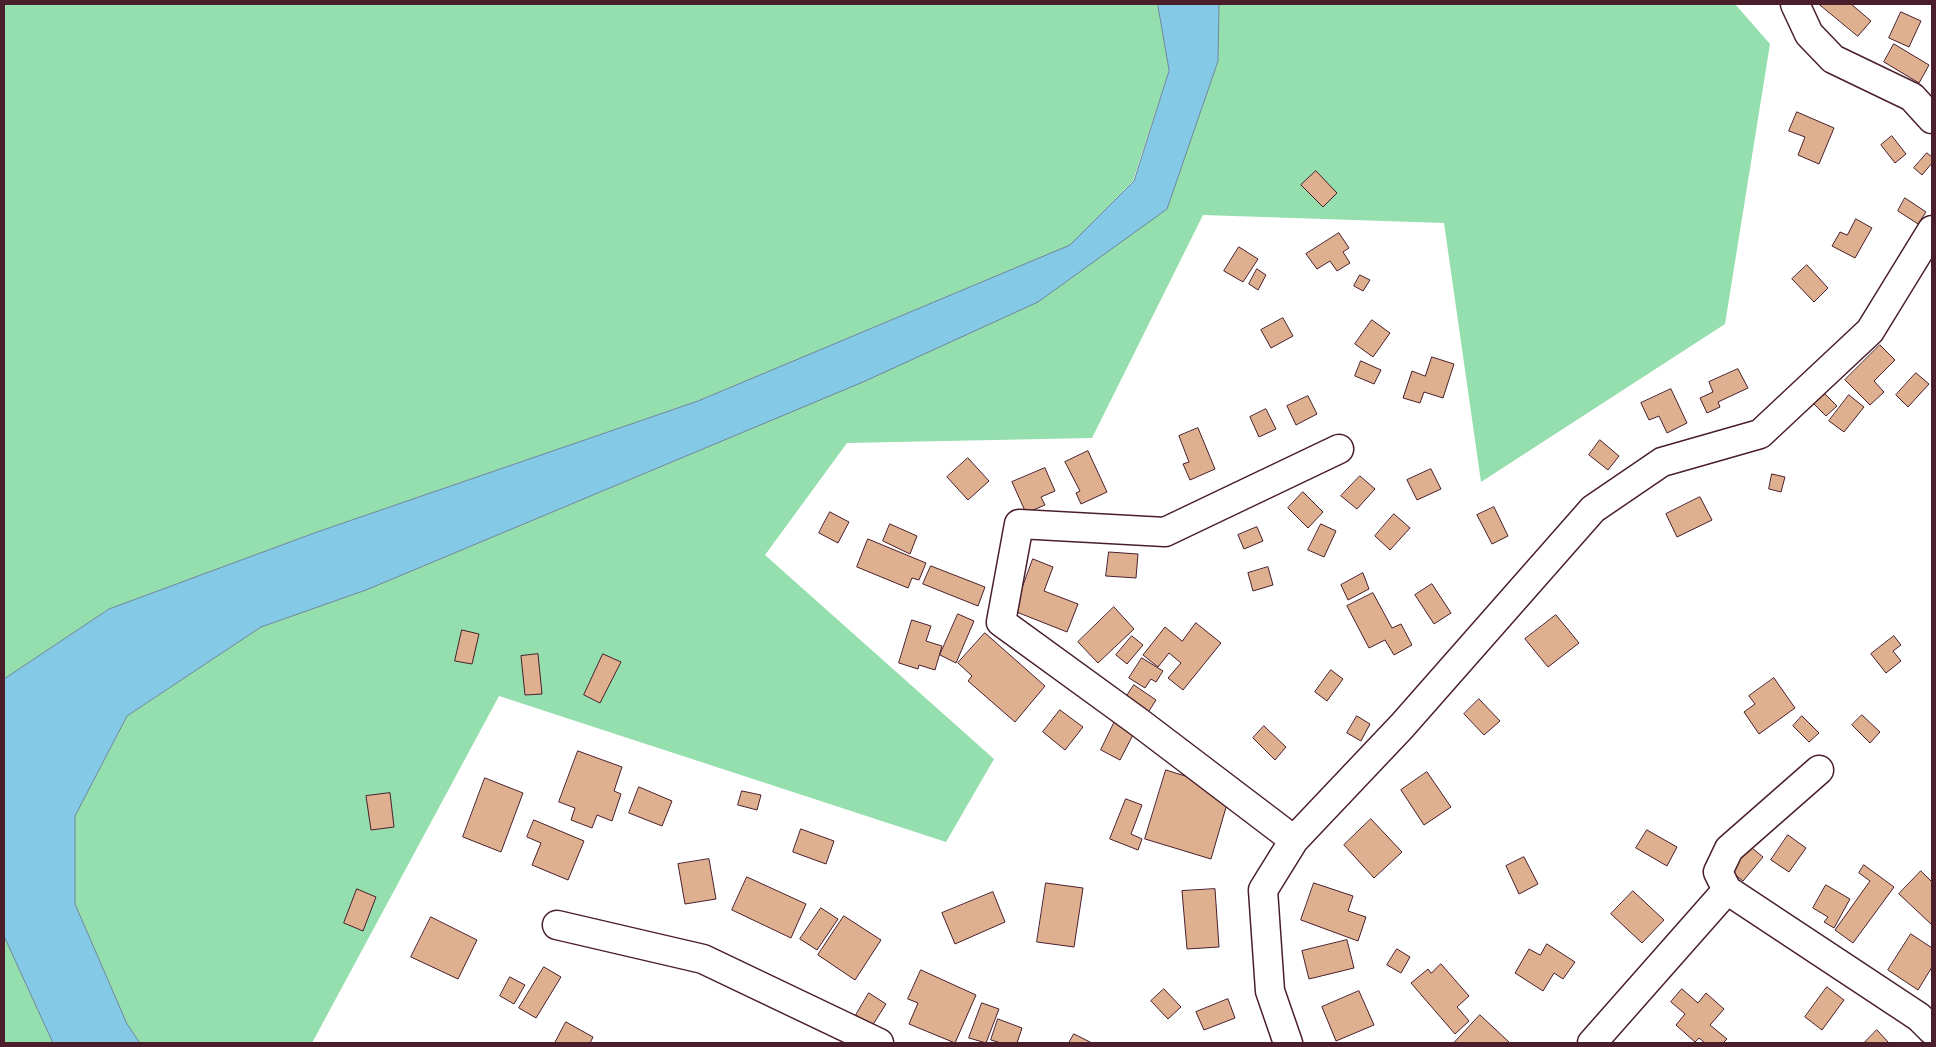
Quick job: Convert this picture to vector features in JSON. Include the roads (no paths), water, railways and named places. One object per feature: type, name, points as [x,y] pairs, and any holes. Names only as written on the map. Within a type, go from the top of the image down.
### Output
[{"type":"street","points":[[1794,4],[1809,34],[1833,59],[1912,97],[1932,119]]},
{"type":"street","points":[[1288,1043],[1270,992],[1263,890],[1294,840],[1402,726],[1594,509],[1662,462],[1760,434],[1870,331],[1932,230]]},
{"type":"street","points":[[1294,840],[1140,723],[1001,622],[1019,524],[1165,532],[1339,449]]},
{"type":"street","points":[[1819,770],[1729,849],[1718,872],[1727,890],[1928,1019]]},
{"type":"street","points":[[1592,1043],[1727,890]]},
{"type":"street","points":[[556,925],[703,959],[879,1043]]},
{"type":"water","points":[[1158,4],[1219,4],[1218,61],[1167,209],[1038,302],[863,382],[366,590],[261,627],[127,716],[75,816],[75,904],[127,1024],[140,1043],[53,1043],[4,936],[4,679],[109,609],[317,532],[698,401],[1070,245],[1134,181],[1169,71]]}]
